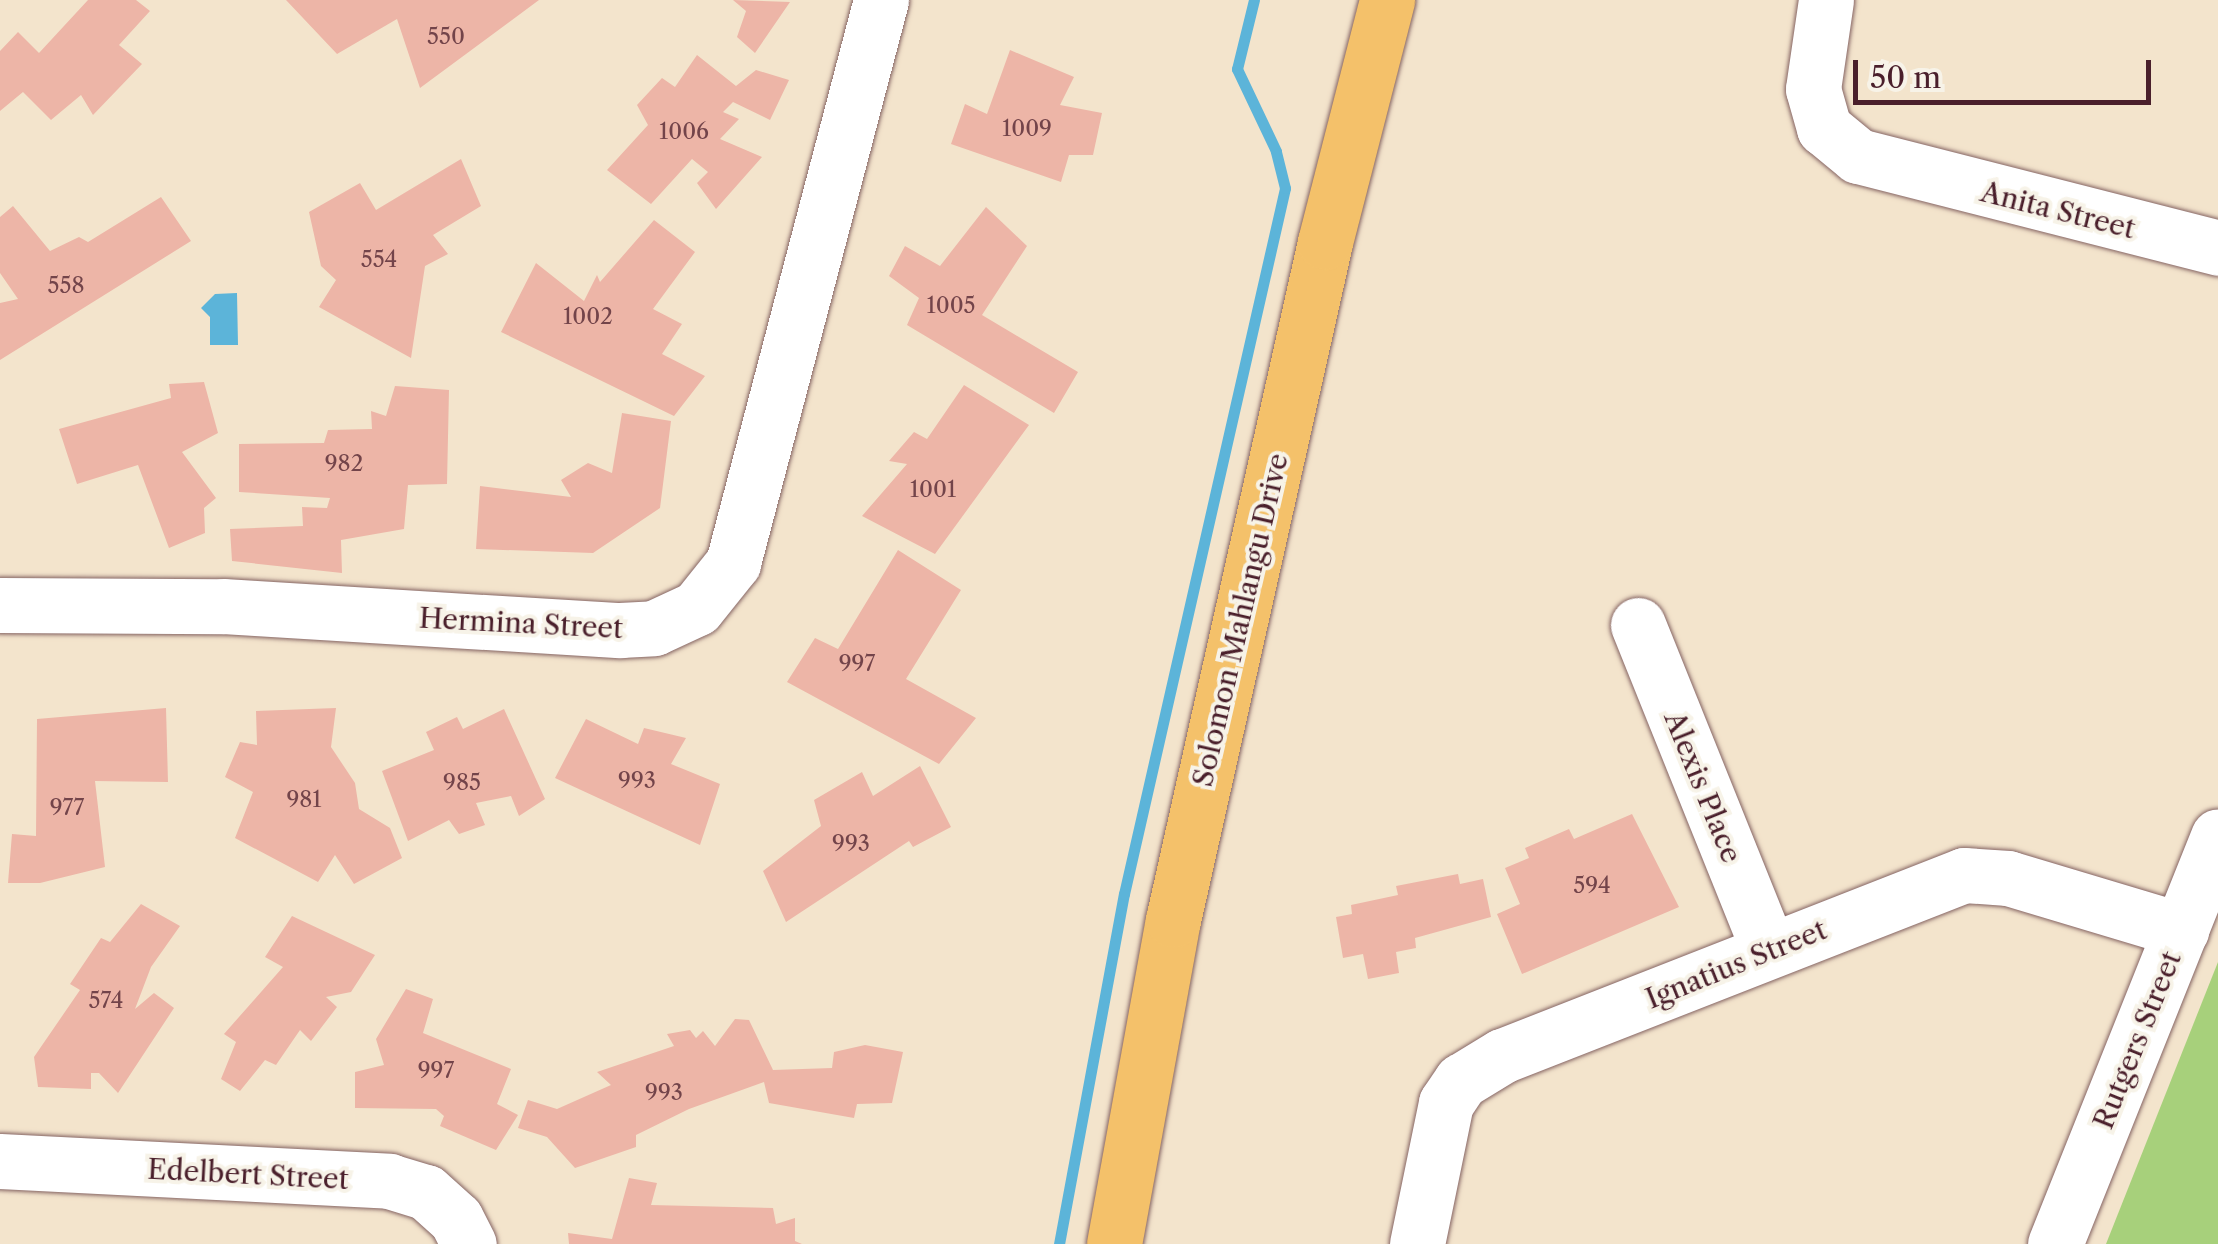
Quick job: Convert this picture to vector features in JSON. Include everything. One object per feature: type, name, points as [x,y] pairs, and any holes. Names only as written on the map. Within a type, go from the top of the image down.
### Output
[{"type":"main road","name":"Solomon Mahlangu Drive","points":[[1114,1244],[1172,920],[1324,242],[1387,0]]},
{"type":"street","name":"Hermina Street","points":[[0,605],[223,606],[620,630],[654,628],[697,608],[733,562],[880,0]]},
{"type":"street","name":"Anita Street","points":[[1826,0],[1813,90],[1824,128],[1858,156],[1899,171],[2218,248]]},
{"type":"street","name":"Alexis Place","points":[[1638,625],[1768,948]]},
{"type":"street","name":"Rutgers Street","points":[[2055,1244],[2218,836]]},
{"type":"street","name":"Ignatius Street","points":[[1417,1244],[1436,1136],[1461,1082],[1502,1056],[1768,948],[1964,875],[2008,878],[2181,930]]},
{"type":"street","name":"Edelbert Street","points":[[0,1162],[389,1182],[426,1192],[456,1220],[469,1244]]},
{"type":"green space","points":[[2218,962],[2218,1244],[2106,1244]]},
{"type":"water","points":[[237,293],[238,345],[210,345],[210,317],[201,308],[215,294]]},
{"type":"building","points":[[88,0],[136,0],[150,11],[119,45],[142,64],[93,115],[81,95],[51,120],[23,92],[0,111],[0,51],[18,32],[39,53]]},
{"type":"building","points":[[286,0],[539,0],[420,88],[397,19],[337,54]]},
{"type":"building","points":[[733,0],[790,2],[755,53],[737,37],[746,11]]},
{"type":"building","points":[[1010,50],[1074,77],[1060,105],[1102,113],[1093,155],[1069,155],[1061,182],[951,144],[965,104],[987,114]]},
{"type":"building","points":[[697,55],[736,86],[756,70],[789,80],[770,120],[733,102],[723,112],[739,119],[720,139],[762,157],[716,209],[697,183],[708,172],[692,159],[651,204],[607,170],[648,125],[637,105],[662,78],[675,87]]},
{"type":"building","points":[[461,159],[481,206],[433,235],[448,254],[425,266],[411,358],[319,307],[336,280],[321,266],[309,212],[360,183],[376,210]]},
{"type":"building","points":[[161,197],[191,241],[0,360],[0,303],[18,299],[0,273],[0,217],[13,206],[50,251],[79,237],[88,242]]},
{"type":"building","points":[[986,207],[1027,246],[982,315],[1078,372],[1054,413],[907,325],[919,298],[889,276],[905,246],[940,266]]},
{"type":"building","points":[[654,220],[695,252],[653,309],[682,324],[662,354],[705,376],[674,416],[501,332],[536,263],[584,301],[597,275],[600,282]]},
{"type":"building","points":[[204,382],[218,433],[182,452],[216,498],[204,508],[205,533],[169,548],[138,465],[77,484],[59,429],[171,398],[169,384]]},
{"type":"building","points":[[964,385],[1029,425],[935,554],[862,516],[907,464],[889,461],[914,432],[927,439]]},
{"type":"building","points":[[395,386],[449,390],[447,484],[408,485],[404,529],[341,540],[342,573],[232,561],[230,529],[303,526],[302,507],[327,508],[330,498],[239,492],[239,444],[324,443],[328,430],[372,429],[371,411],[386,416]]},
{"type":"building","points":[[622,413],[671,421],[660,508],[593,553],[476,549],[480,486],[571,497],[561,480],[588,463],[612,473]]},
{"type":"building","points":[[898,550],[961,590],[906,679],[976,718],[939,764],[787,682],[815,638],[838,649]]},
{"type":"building","points":[[166,708],[168,782],[95,781],[105,867],[40,883],[8,883],[12,834],[36,836],[37,719]]},
{"type":"building","points":[[336,708],[331,747],[355,783],[359,809],[390,828],[402,858],[354,884],[335,855],[318,882],[235,838],[253,792],[225,777],[240,742],[257,745],[256,711]]},
{"type":"building","points":[[504,709],[545,799],[519,816],[511,796],[476,803],[485,825],[459,834],[449,820],[408,841],[382,771],[434,750],[426,732],[457,717],[463,729]]},
{"type":"building","points":[[586,719],[638,744],[644,728],[686,738],[671,764],[720,784],[700,845],[555,778]]},
{"type":"building","points":[[920,766],[951,827],[913,847],[909,841],[786,922],[763,871],[821,826],[814,800],[862,772],[873,796]]},
{"type":"building","points":[[1632,814],[1679,907],[1522,974],[1497,914],[1520,904],[1505,868],[1529,858],[1525,848],[1569,829],[1574,839]]},
{"type":"building","points":[[1458,874],[1460,884],[1483,879],[1491,917],[1415,938],[1416,948],[1396,952],[1399,973],[1368,979],[1363,954],[1343,958],[1336,917],[1352,914],[1351,905],[1398,895],[1396,886]]},
{"type":"building","points":[[141,904],[180,926],[151,967],[135,1009],[154,993],[174,1008],[118,1093],[99,1073],[91,1073],[91,1089],[38,1087],[34,1057],[80,990],[70,984],[101,938],[110,942]]},
{"type":"building","points":[[292,916],[375,955],[351,992],[326,997],[337,1007],[311,1041],[300,1030],[276,1065],[265,1060],[240,1091],[221,1079],[236,1042],[224,1034],[283,967],[265,957]]},
{"type":"building","points":[[406,989],[433,999],[423,1033],[511,1069],[497,1104],[518,1115],[496,1150],[440,1126],[444,1116],[436,1109],[355,1108],[355,1072],[384,1065],[376,1039]]},
{"type":"building","points":[[735,1019],[749,1020],[773,1070],[832,1068],[834,1052],[865,1045],[903,1052],[892,1103],[857,1104],[854,1118],[769,1103],[764,1082],[689,1109],[636,1135],[636,1147],[575,1168],[547,1137],[518,1128],[528,1100],[557,1109],[611,1085],[597,1072],[674,1046],[667,1034],[690,1030],[696,1038],[703,1031],[715,1046]]},
{"type":"building","points":[[629,1178],[657,1183],[651,1205],[773,1208],[776,1224],[795,1218],[795,1241],[802,1244],[569,1244],[568,1233],[612,1239]]},
{"type":"waterway","points":[[1059,1244],[1124,894],[1285,188],[1276,151],[1237,69],[1254,0]]}]
